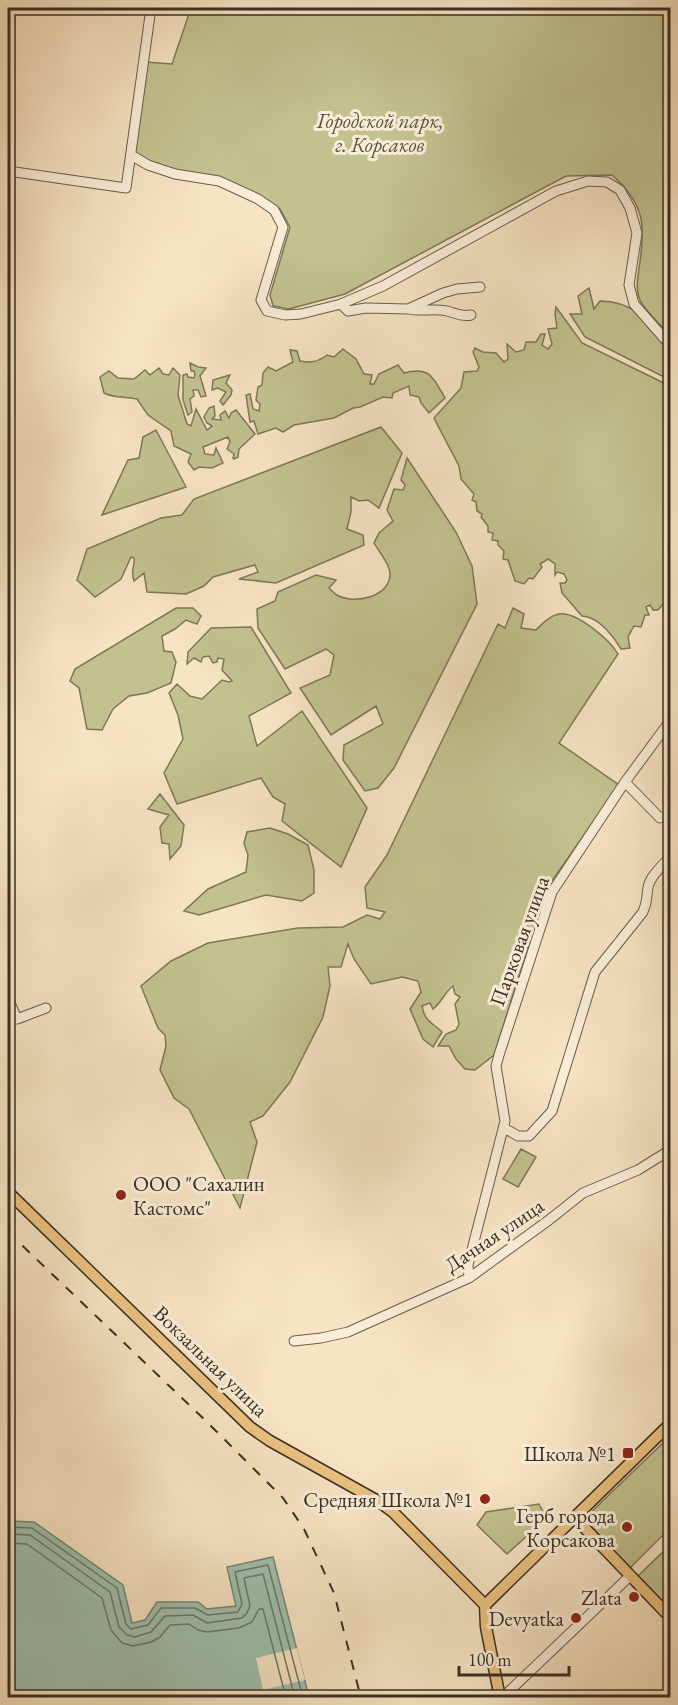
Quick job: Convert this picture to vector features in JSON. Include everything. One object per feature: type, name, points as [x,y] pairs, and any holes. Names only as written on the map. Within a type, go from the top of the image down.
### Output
[{"type":"main road","name":"Вокзальная улица","points":[[8,1192],[250,1427],[270,1441],[378,1501],[393,1512],[485,1605]]},
{"type":"main road","points":[[501,1698],[486,1627],[485,1605],[670,1424]]},
{"type":"main road","points":[[575,1518],[670,1617]]},
{"type":"street","points":[[8,171],[126,188],[151,8]]},
{"type":"street","points":[[131,155],[148,165],[175,174],[219,181],[258,199],[274,210],[283,227],[261,300],[267,312],[285,315],[301,314],[341,304],[383,286],[556,191],[588,182],[607,182],[620,190],[630,208],[637,233],[629,285],[634,304],[670,345]]},
{"type":"street","points":[[408,309],[443,293],[480,287]]},
{"type":"street","points":[[341,304],[348,311],[366,308],[408,309],[471,315]]},
{"type":"street","name":"Парковая улица","points":[[470,1278],[468,1265],[505,1121],[496,1066],[539,927],[552,891],[670,720]]},
{"type":"street","points":[[626,783],[660,818],[670,814]]},
{"type":"street","points":[[504,1128],[518,1136],[530,1136],[552,1111],[594,972],[643,912],[648,903],[647,888],[670,857]]},
{"type":"street","points":[[8,998],[17,1019],[46,1008]]},
{"type":"street","name":"Дачная улица","points":[[294,1341],[348,1332],[470,1278],[549,1221],[583,1193],[638,1170],[670,1150]]},
{"type":"street","points":[[501,1698],[630,1576]]},
{"type":"green space","name":"Городской парк, г. Корсаков","points":[[191,8],[670,8],[670,335],[645,308],[638,296],[637,284],[642,240],[640,217],[631,196],[612,175],[566,176],[345,294],[289,309],[273,306],[270,295],[290,227],[280,209],[266,199],[219,180],[176,173],[133,154],[146,62],[172,64]]},
{"type":"green space","points":[[589,288],[594,309],[600,301],[612,302],[632,309],[648,321],[663,337],[670,345],[670,380],[585,337],[570,314],[582,314],[578,296]]},
{"type":"green space","points":[[556,307],[582,343],[670,386],[670,610],[666,613],[663,604],[658,610],[653,610],[650,605],[646,607],[649,615],[645,615],[641,627],[634,626],[628,637],[630,648],[621,649],[600,623],[582,616],[562,593],[560,583],[565,583],[567,580],[564,574],[557,572],[555,575],[555,564],[548,559],[540,564],[542,567],[533,579],[529,578],[524,584],[515,581],[508,560],[503,559],[504,551],[498,545],[498,541],[492,540],[493,533],[488,532],[488,526],[481,517],[482,514],[477,511],[476,502],[472,500],[474,494],[461,479],[459,466],[434,418],[461,388],[464,372],[477,371],[479,367],[473,352],[475,348],[483,352],[496,353],[504,362],[508,359],[507,344],[516,352],[524,350],[526,342],[536,342],[541,334],[545,334],[542,345],[548,349],[552,344],[548,329],[557,328]]},
{"type":"green space","points":[[343,349],[356,359],[364,374],[372,375],[370,384],[374,384],[379,374],[398,365],[404,373],[420,371],[430,375],[445,398],[429,413],[419,397],[410,395],[409,386],[393,393],[392,398],[383,397],[334,418],[294,425],[283,432],[276,428],[258,434],[254,421],[250,422],[246,395],[250,394],[253,409],[259,411],[260,404],[256,400],[258,387],[262,385],[263,373],[268,367],[276,371],[293,362],[290,350],[297,351],[300,361],[308,362],[317,361],[327,355],[334,357]]},
{"type":"green space","points":[[190,363],[206,368],[200,376],[206,396],[201,397],[198,390],[193,390],[194,396],[190,399],[192,412],[188,415],[183,400],[183,375],[187,374],[188,377],[194,378],[194,371],[191,371]]},
{"type":"green space","points":[[159,368],[163,374],[169,375],[173,368],[180,375],[178,395],[187,424],[191,426],[196,409],[207,430],[212,426],[204,417],[209,408],[214,406],[215,416],[212,419],[221,420],[220,415],[225,411],[229,418],[236,410],[255,434],[239,449],[238,457],[234,459],[234,454],[227,449],[230,442],[228,437],[203,447],[205,454],[214,455],[216,448],[223,463],[212,468],[199,467],[194,470],[188,462],[191,454],[174,446],[171,431],[148,415],[137,399],[104,393],[100,377],[109,371],[118,378],[134,379],[145,370],[150,375]]},
{"type":"green space","points":[[230,375],[226,383],[232,390],[231,395],[223,405],[220,401],[226,392],[218,388],[212,390],[213,380]]},
{"type":"green space","points":[[381,427],[402,453],[379,508],[368,500],[359,501],[351,497],[351,512],[347,529],[363,535],[364,545],[276,583],[239,579],[258,572],[255,565],[213,577],[204,586],[186,594],[147,592],[144,573],[134,581],[132,574],[134,558],[131,557],[121,579],[95,597],[77,580],[87,549],[161,518],[182,515],[194,499]]},
{"type":"green space","points":[[156,430],[186,487],[102,515],[128,460],[139,458],[143,437]]},
{"type":"green space","points":[[407,458],[456,532],[472,566],[477,604],[394,768],[378,788],[365,791],[343,760],[344,745],[383,724],[376,706],[331,735],[300,688],[330,675],[334,655],[326,649],[285,669],[258,628],[257,609],[275,601],[278,592],[316,575],[336,580],[329,588],[344,598],[362,599],[385,588],[390,573],[386,561],[374,543],[379,533],[393,521],[387,510],[394,489],[403,490],[405,485],[401,480]]},
{"type":"green space","points":[[176,608],[193,608],[201,616],[197,624],[186,620],[162,636],[164,651],[172,652],[176,662],[171,683],[147,693],[129,696],[113,709],[102,730],[87,729],[79,688],[70,681],[75,669]]},
{"type":"green space","points":[[513,608],[524,614],[521,628],[536,630],[549,618],[559,614],[574,617],[600,634],[618,654],[559,743],[619,785],[547,888],[494,1055],[475,1070],[465,1069],[449,1046],[438,1046],[446,1034],[456,1030],[459,1024],[455,1004],[460,997],[455,994],[453,986],[433,1009],[430,1003],[422,1006],[427,1019],[442,1032],[433,1047],[423,1039],[410,1009],[421,992],[418,981],[402,977],[371,984],[354,959],[348,944],[341,967],[328,967],[330,986],[323,1017],[290,1082],[263,1116],[250,1122],[257,1142],[240,1208],[189,1109],[174,1098],[160,1070],[166,1046],[165,1035],[158,1028],[141,986],[171,961],[208,943],[298,928],[343,927],[367,915],[380,919],[385,912],[367,908],[365,887],[387,855],[498,624],[505,628]]},
{"type":"green space","points":[[251,627],[291,693],[249,716],[257,746],[302,711],[367,808],[341,867],[282,821],[285,804],[273,797],[261,778],[177,804],[164,773],[183,739],[178,715],[169,693],[177,684],[190,696],[202,699],[222,680],[232,681],[222,670],[224,659],[218,658],[217,662],[213,663],[209,656],[203,657],[201,662],[194,658],[187,664],[188,652],[211,628]]},
{"type":"green space","points":[[160,794],[184,825],[181,846],[170,859],[169,844],[162,843],[160,827],[169,815],[148,809]]},
{"type":"green space","points":[[270,828],[288,834],[308,845],[314,870],[314,893],[302,901],[266,895],[199,915],[184,911],[208,889],[246,872],[248,855],[244,843],[247,832]]},
{"type":"green space","points":[[521,1149],[536,1157],[518,1187],[503,1179]]},
{"type":"green space","points":[[670,1436],[670,1528],[629,1569],[582,1521]]},
{"type":"green space","points":[[539,1504],[547,1518],[507,1554],[477,1525],[486,1512]]},
{"type":"green space","points":[[670,1545],[670,1610],[638,1576]]},
{"type":"water","points":[[8,1521],[34,1522],[123,1585],[132,1623],[145,1620],[157,1602],[198,1602],[207,1609],[236,1606],[227,1567],[273,1557],[309,1697],[8,1698]]},
{"type":"pier","points":[[297,1648],[305,1680],[263,1690],[256,1658]]},
{"type":"railway","points":[[8,1232],[283,1498],[304,1529],[334,1593],[361,1698]]},
{"type":"place","name":"ООО \"Сахалин Кастомс\"","points":[[121,1195]]},
{"type":"place","name":"Школа №1","points":[[628,1453]]},
{"type":"place","name":"Средняя Школа №1","points":[[485,1499]]},
{"type":"place","name":"Герб города Корсакова","points":[[627,1527]]},
{"type":"place","name":"Zlata","points":[[634,1597]]},
{"type":"place","name":"Devyatka","points":[[576,1618]]}]
